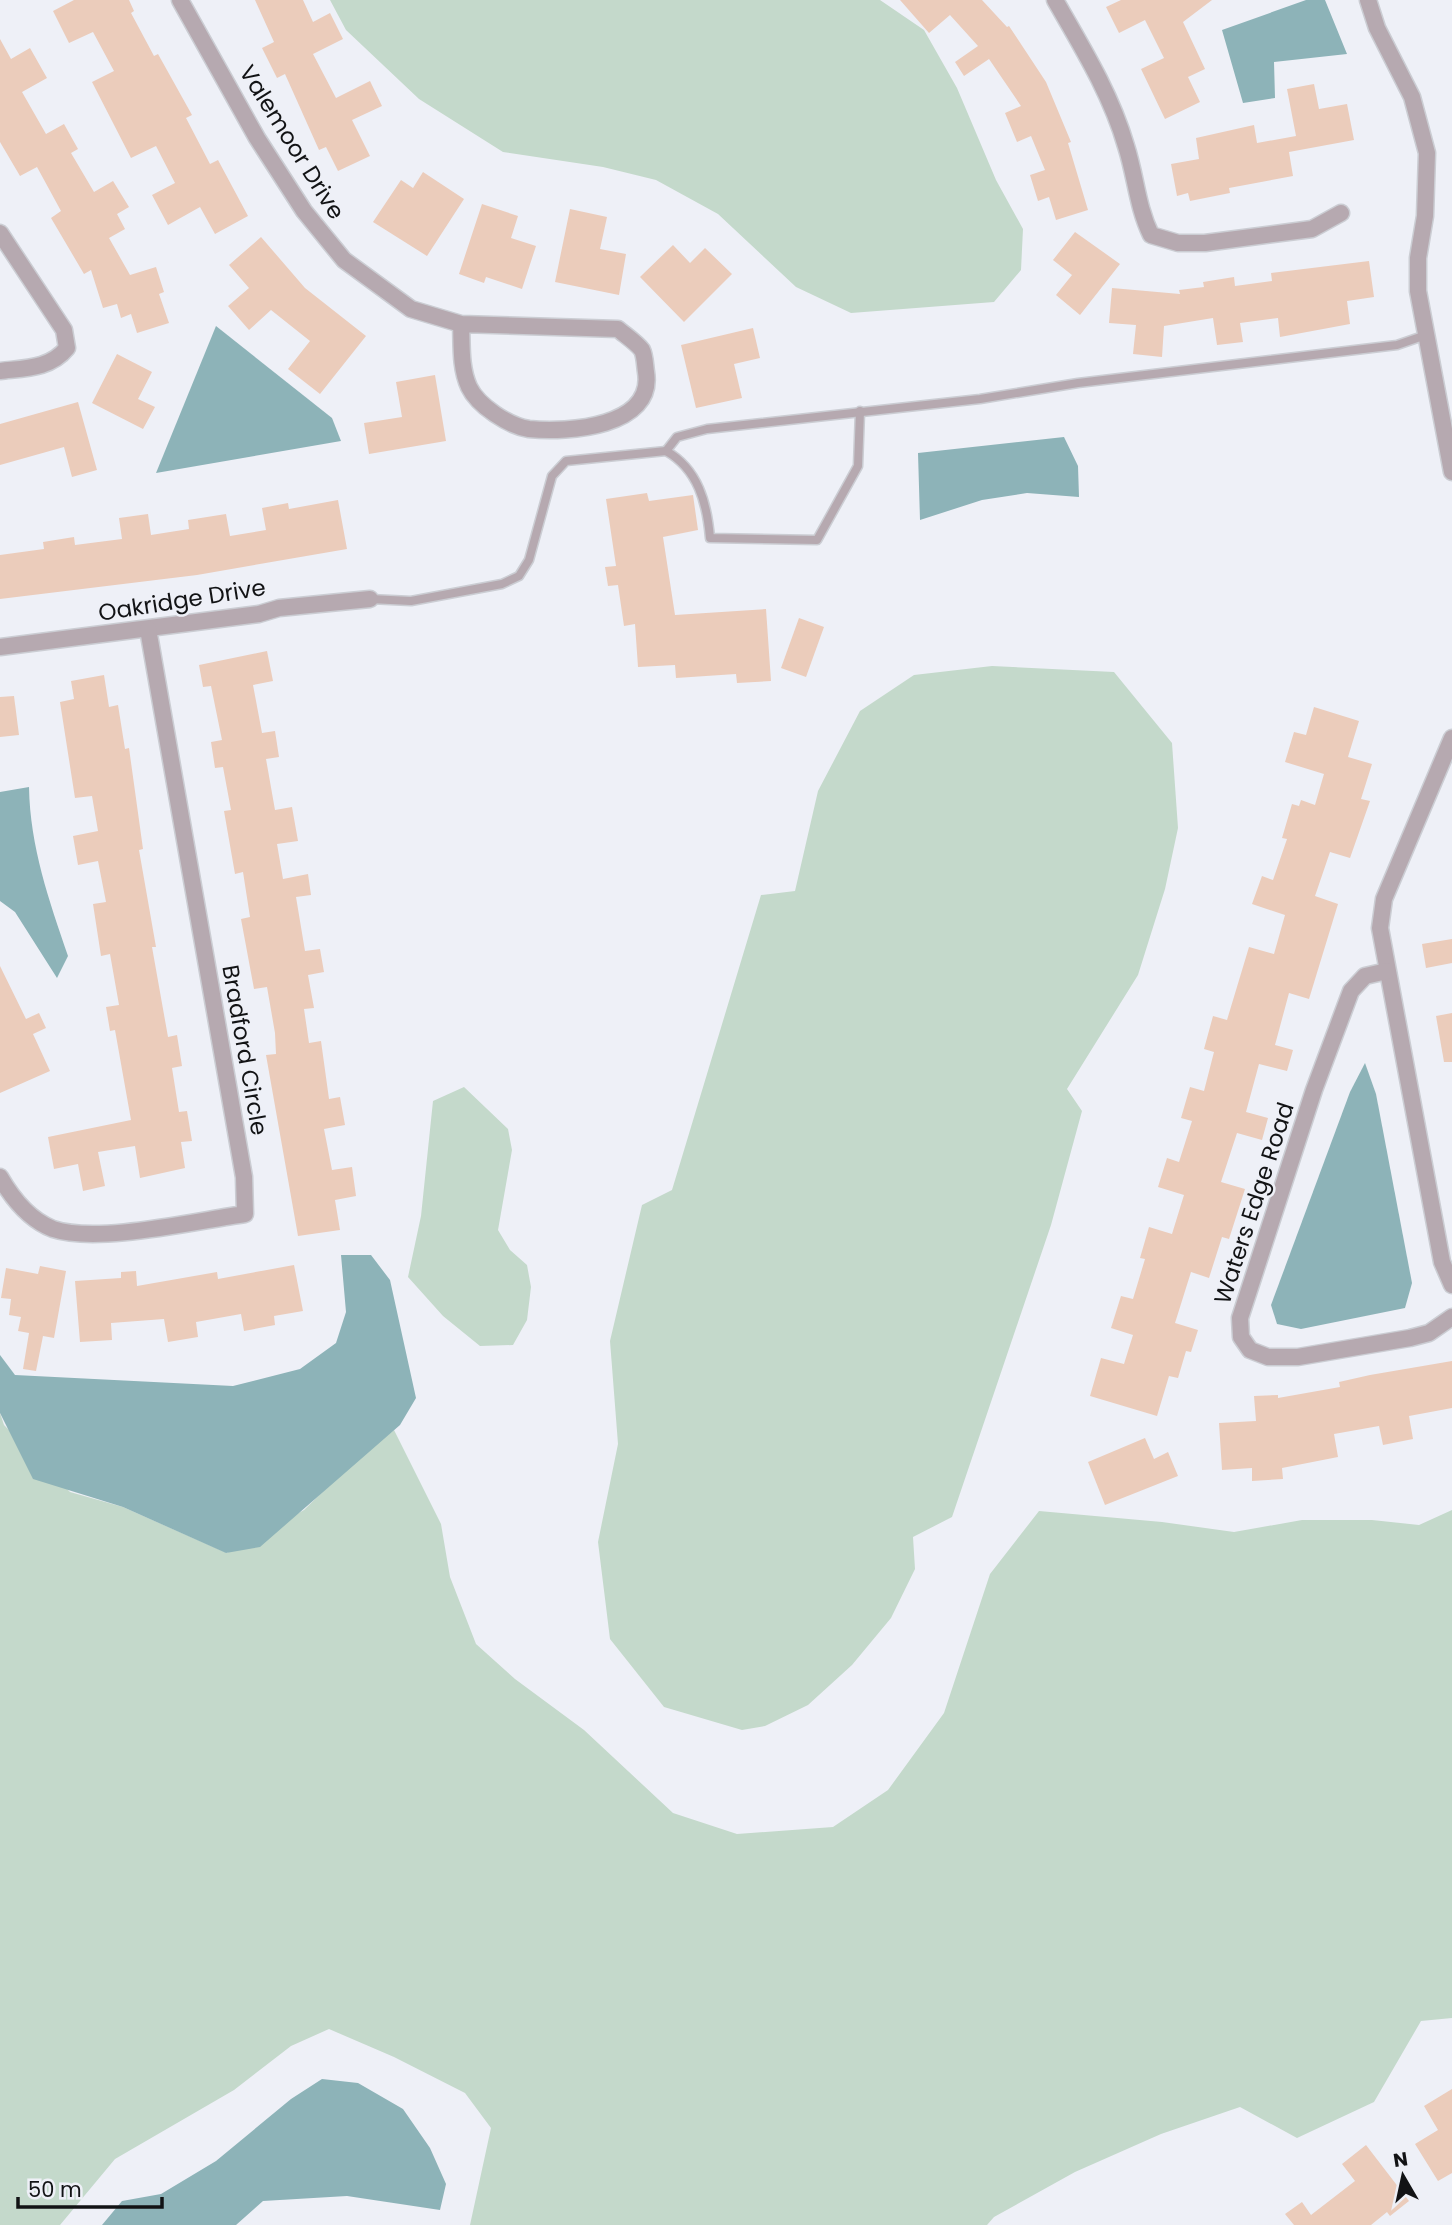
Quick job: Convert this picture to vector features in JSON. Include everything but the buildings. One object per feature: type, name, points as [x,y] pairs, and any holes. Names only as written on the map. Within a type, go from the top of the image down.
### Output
[{"type":"street","name":"Valemoor Drive","points":[[180,0],[257,138],[304,211],[344,260],[411,309],[461,324],[618,329],[642,351],[648,385],[638,406],[618,420],[562,429],[527,429],[503,419],[482,404],[469,389],[462,364],[461,324]]},
{"type":"street","points":[[1055,0],[1109,100],[1127,147],[1140,212],[1151,235],[1178,243],[1205,243],[1312,229],[1341,213]]},
{"type":"street","points":[[1368,0],[1377,28],[1412,96],[1427,153],[1425,216],[1418,258],[1418,291],[1452,472]]},
{"type":"street","points":[[0,233],[64,330],[66,348],[58,359],[44,365],[0,371]]},
{"type":"street","name":"Oakridge Drive","points":[[0,647],[259,614],[279,608],[370,599]]},
{"type":"street","name":"Bradford Circle","points":[[0,1177],[26,1212],[52,1228],[80,1234],[245,1214],[244,1177],[148,629]]},
{"type":"street","points":[[1452,738],[1384,899],[1380,928],[1442,1262],[1452,1285]]},
{"type":"street","name":"Waters Edge Road","points":[[1387,971],[1365,976],[1352,991],[1314,1090],[1240,1318],[1241,1335],[1250,1350],[1268,1357],[1288,1357],[1429,1333],[1452,1317]]},
{"type":"lane","points":[[666,450],[677,437],[707,429],[1397,345],[1426,335]]},
{"type":"lane","points":[[370,599],[411,601],[502,584],[519,576],[528,560],[552,476],[566,461],[666,450],[678,457],[701,489],[708,510],[710,538],[817,540],[858,466],[860,411]]},
{"type":"green space","points":[[330,0],[880,0],[924,30],[957,88],[996,180],[1023,229],[1021,270],[994,302],[851,313],[796,287],[718,214],[656,180],[603,167],[503,152],[419,99],[346,30]]},
{"type":"green space","points":[[992,666],[1114,672],[1172,743],[1178,828],[1165,889],[1138,975],[1067,1089],[1082,1111],[1051,1225],[952,1517],[913,1537],[915,1569],[891,1618],[852,1665],[808,1705],[765,1726],[742,1730],[664,1707],[610,1639],[598,1542],[618,1444],[610,1341],[642,1205],[672,1190],[761,895],[795,891],[818,791],[860,711],[914,675]]},
{"type":"green space","points":[[464,1087],[508,1129],[512,1150],[498,1230],[510,1250],[527,1265],[531,1287],[527,1320],[513,1345],[480,1346],[443,1316],[408,1277],[421,1216],[433,1101]]},
{"type":"green space","points":[[0,1413],[4,1425],[70,1492],[123,1507],[227,1553],[304,1510],[347,1468],[394,1430],[441,1524],[450,1577],[476,1644],[515,1679],[584,1730],[673,1813],[737,1834],[833,1827],[888,1790],[944,1713],[990,1574],[1039,1511],[1162,1522],[1234,1532],[1302,1520],[1372,1520],[1419,1525],[1452,1510],[1452,2018],[1421,2021],[1374,2102],[1297,2138],[1240,2107],[1161,2134],[1075,2172],[994,2217],[987,2225],[470,2225],[491,2128],[465,2093],[394,2057],[329,2029],[291,2046],[234,2090],[115,2159],[60,2225],[0,2225]]},
{"type":"water","points":[[1306,0],[1325,0],[1347,54],[1274,62],[1275,98],[1243,103],[1222,30]]},
{"type":"water","points":[[216,326],[332,418],[341,441],[156,473]]},
{"type":"water","points":[[1064,437],[1078,466],[1079,497],[1027,493],[982,500],[920,520],[918,453]]},
{"type":"water","points":[[29,787],[37,852],[68,956],[57,978],[15,912],[0,901],[0,792]]},
{"type":"water","points":[[1365,1063],[1376,1094],[1412,1283],[1405,1308],[1301,1329],[1277,1324],[1271,1305],[1350,1092]]},
{"type":"water","points":[[341,1255],[371,1255],[390,1280],[416,1398],[400,1425],[260,1547],[226,1553],[123,1507],[33,1479],[0,1413],[0,1355],[15,1375],[233,1386],[300,1369],[336,1343],[346,1312]]},
{"type":"water","points":[[322,2079],[358,2083],[403,2109],[430,2148],[446,2184],[440,2210],[347,2196],[263,2201],[236,2225],[102,2225],[122,2201],[161,2194],[216,2161],[291,2099]]}]
